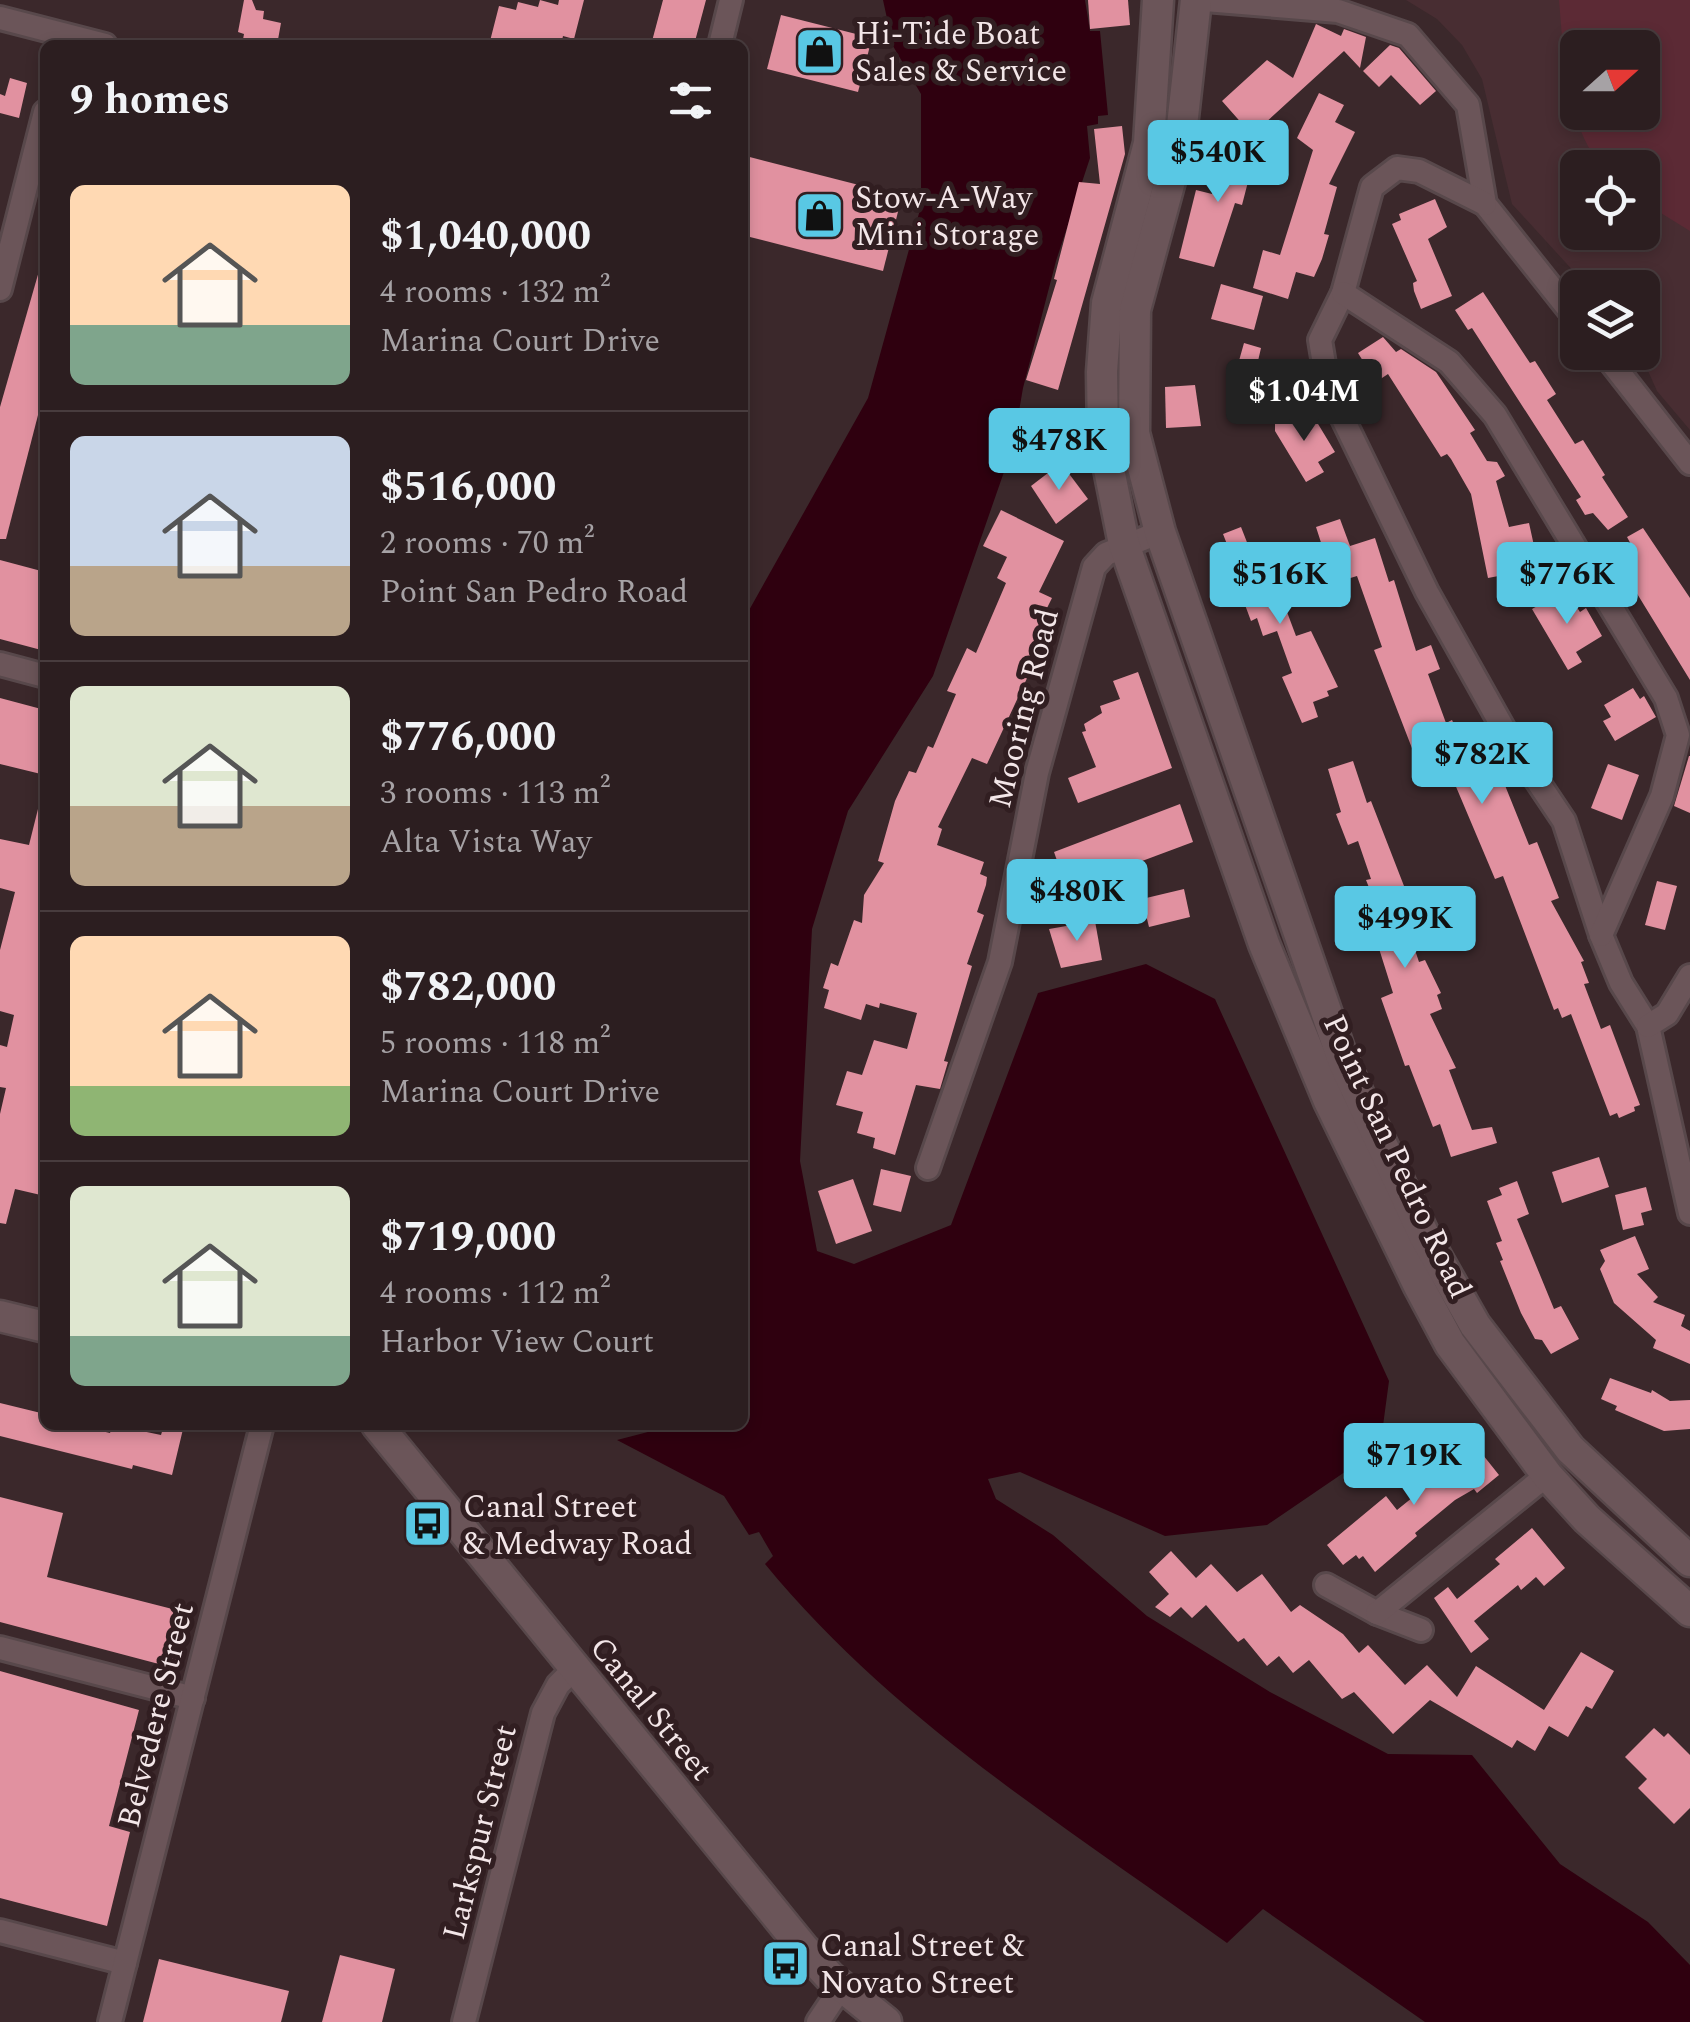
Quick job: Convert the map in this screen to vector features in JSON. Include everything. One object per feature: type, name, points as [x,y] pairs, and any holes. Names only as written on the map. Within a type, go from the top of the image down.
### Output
[{"type":"main road","name":"Point San Pedro Road","points":[[1158,0],[1150,143],[1108,302],[1102,372],[1103,439],[1124,544],[1264,944],[1329,1101],[1450,1344],[1547,1474],[1587,1519],[1690,1611]]},
{"type":"main road","name":"Point San Pedro Road","points":[[1196,0],[1180,144],[1135,310],[1134,434],[1160,532],[1344,1063],[1424,1235],[1475,1325],[1570,1449],[1687,1553]]},
{"type":"main road","points":[[0,1316],[40,1326]]},
{"type":"main road","name":"Canal Street","points":[[381,1430],[793,1936],[842,1986],[886,2022]]},
{"type":"street","points":[[721,40],[731,0]]},
{"type":"street","points":[[1205,0],[1338,10],[1408,34],[1468,105],[1485,204]]},
{"type":"street","points":[[0,18],[64,40]]},
{"type":"street","points":[[0,288],[40,132]]},
{"type":"street","points":[[1560,298],[1485,204],[1419,171],[1398,168],[1372,187],[1343,292],[1320,340],[1328,388],[1427,592],[1510,742],[1564,820],[1601,935],[1621,983],[1648,1026],[1690,1213]]},
{"type":"street","points":[[1343,292],[1449,362],[1495,415],[1666,698],[1678,735],[1662,796],[1601,935]]},
{"type":"street","points":[[1617,370],[1690,463]]},
{"type":"street","name":"Mooring Road","points":[[928,1168],[1000,962],[1037,773],[1094,568],[1106,554],[1124,544],[1160,532]]},
{"type":"street","points":[[0,664],[40,675]]},
{"type":"street","points":[[1648,1026],[1667,1014],[1690,976]]},
{"type":"street","name":"Belvedere Street","points":[[110,2022],[261,1430]]},
{"type":"street","points":[[1377,1612],[1547,1474]]},
{"type":"street","points":[[1659,1582],[1687,1553]]},
{"type":"street","points":[[1326,1585],[1420,1630]]},
{"type":"street","points":[[0,1648],[192,1698]]},
{"type":"street","name":"Larkspur Street","points":[[464,2022],[543,1713],[558,1685],[575,1668]]},
{"type":"street","points":[[0,1931],[125,1963]]},
{"type":"street","points":[[818,2022],[842,1986]]},
{"type":"shaded area","points":[[883,0],[1085,0],[1090,31],[1100,31],[1108,115],[1098,116],[1098,124],[1087,126],[1090,158],[1056,261],[1023,388],[1013,446],[933,676],[848,811],[812,929],[800,1161],[817,1251],[854,1264],[951,1225],[1038,993],[1146,964],[1215,999],[1389,1381],[1380,1448],[1267,1525],[1165,1536],[1020,1472],[988,1479],[996,1499],[1053,1535],[1147,1616],[1270,1692],[1388,1754],[1472,1755],[1560,1864],[1648,1922],[1690,1965],[1690,2022],[1425,2022],[1263,1909],[1227,1943],[983,1768],[868,1673],[765,1564],[773,1556],[759,1532],[749,1535],[724,1496],[617,1440],[656,1430],[748,1430],[748,612],[868,398],[921,206],[921,94],[893,46]]},
{"type":"shaded area","points":[[1406,0],[1690,0],[1690,430],[1657,391],[1648,370],[1660,370],[1660,270],[1572,270],[1512,204],[1482,79],[1462,45],[1437,19]]},
{"type":"shaded area","points":[[1559,0],[1690,0],[1690,231],[1660,212],[1660,150],[1591,150],[1580,130],[1660,130],[1660,30],[1562,30]]},
{"type":"building","points":[[244,0],[252,0],[256,10],[264,11],[263,19],[281,23],[278,40],[243,40],[244,34],[238,32]]},
{"type":"building","points":[[540,0],[558,5],[559,0],[584,0],[574,39],[563,36],[562,40],[490,40],[499,6],[516,10],[518,2],[538,7]]},
{"type":"building","points":[[663,0],[706,0],[695,40],[652,40]]},
{"type":"building","points":[[1088,0],[1128,0],[1130,25],[1090,29]]},
{"type":"building","name":"Hi-Tide Boat Sales & Service","points":[[781,15],[872,38],[858,92],[767,69]]},
{"type":"building","points":[[1316,24],[1341,36],[1344,29],[1366,37],[1360,68],[1344,51],[1252,135],[1222,101],[1267,60],[1293,78]]},
{"type":"building","points":[[1390,45],[1399,48],[1436,91],[1420,105],[1391,75],[1379,87],[1363,71]]},
{"type":"building","points":[[10,78],[27,83],[19,118],[0,113],[0,94],[5,96]]},
{"type":"building","points":[[1319,93],[1344,105],[1335,122],[1355,132],[1329,184],[1337,187],[1324,234],[1329,235],[1322,259],[1314,277],[1296,272],[1288,299],[1253,288],[1263,250],[1280,255],[1313,150],[1297,138]]},
{"type":"building","points":[[1122,126],[1125,154],[1058,390],[1026,380],[1057,280],[1054,279],[1079,182],[1100,184],[1094,129]]},
{"type":"building","points":[[1226,139],[1257,147],[1242,205],[1235,203],[1214,267],[1179,258],[1196,190],[1212,194]]},
{"type":"building","name":"Stow-A-Way Mini Storage","points":[[748,157],[902,196],[883,271],[748,237]]},
{"type":"building","points":[[1435,199],[1447,227],[1428,239],[1452,296],[1421,309],[1414,291],[1413,283],[1417,281],[1392,224],[1401,220],[1399,214]]},
{"type":"building","points":[[40,271],[40,407],[6,539],[0,539],[0,407]]},
{"type":"building","points":[[1221,284],[1263,296],[1254,330],[1211,319]]},
{"type":"building","points":[[1483,292],[1530,363],[1535,361],[1556,394],[1547,400],[1575,444],[1583,440],[1628,517],[1608,530],[1593,513],[1585,515],[1576,500],[1581,497],[1472,328],[1468,330],[1455,310]]},
{"type":"building","points":[[1383,337],[1396,352],[1401,349],[1436,372],[1475,430],[1470,433],[1487,461],[1497,462],[1505,476],[1496,481],[1509,527],[1529,523],[1540,573],[1517,587],[1509,574],[1488,578],[1471,494],[1451,459],[1447,454],[1441,457],[1388,374],[1376,382],[1358,353]]},
{"type":"building","points":[[1244,343],[1261,348],[1258,361],[1280,367],[1273,393],[1233,382]]},
{"type":"building","points":[[1195,385],[1201,426],[1166,428],[1165,387]]},
{"type":"building","points":[[1295,412],[1301,422],[1312,414],[1335,452],[1318,462],[1324,472],[1306,482],[1275,431],[1275,424]]},
{"type":"building","points":[[1061,463],[1088,499],[1056,524],[1031,486]]},
{"type":"building","points":[[1001,510],[1064,541],[1039,592],[1052,598],[1039,624],[1050,629],[987,764],[972,758],[938,827],[942,829],[937,845],[984,862],[980,874],[987,877],[986,885],[977,912],[984,915],[967,964],[972,966],[944,1061],[948,1062],[940,1089],[916,1085],[895,1155],[873,1148],[875,1138],[857,1133],[863,1112],[836,1105],[847,1071],[862,1075],[874,1040],[907,1049],[917,1013],[880,1003],[879,1008],[866,1004],[861,1020],[824,1008],[829,990],[823,988],[831,963],[838,966],[854,920],[862,923],[864,895],[884,863],[878,861],[895,801],[909,771],[916,773],[928,746],[933,748],[956,694],[947,691],[967,648],[976,653],[1006,583],[997,578],[1007,557],[983,546]]},
{"type":"building","points":[[1340,519],[1350,546],[1375,538],[1389,582],[1394,580],[1416,651],[1431,645],[1440,669],[1428,674],[1446,723],[1452,720],[1459,735],[1484,725],[1498,752],[1505,772],[1500,773],[1529,845],[1537,842],[1559,898],[1551,901],[1584,961],[1581,962],[1589,983],[1584,984],[1601,1029],[1610,1025],[1640,1105],[1634,1107],[1635,1111],[1619,1118],[1617,1113],[1610,1116],[1571,1014],[1562,1018],[1558,1008],[1554,1010],[1503,876],[1495,879],[1446,763],[1428,770],[1421,753],[1415,756],[1374,650],[1382,647],[1357,576],[1334,583],[1316,527]]},
{"type":"building","points":[[1241,527],[1250,550],[1258,547],[1268,574],[1272,572],[1296,636],[1311,631],[1338,687],[1327,691],[1329,696],[1313,702],[1318,717],[1302,723],[1282,677],[1292,673],[1277,631],[1263,636],[1257,618],[1251,621],[1228,559],[1232,557],[1223,534]]},
{"type":"building","points":[[1643,528],[1690,598],[1690,680],[1617,561],[1635,552],[1627,537]]},
{"type":"building","points":[[0,560],[40,571],[40,650],[0,639]]},
{"type":"building","points":[[1566,590],[1580,612],[1586,608],[1602,636],[1576,652],[1582,662],[1568,670],[1532,609]]},
{"type":"building","points":[[1138,672],[1172,768],[1078,803],[1068,778],[1096,767],[1082,732],[1086,731],[1084,724],[1102,713],[1100,706],[1120,699],[1113,681]]},
{"type":"building","points":[[1633,688],[1640,699],[1644,696],[1656,717],[1615,741],[1603,721],[1611,717],[1604,705]]},
{"type":"building","points":[[0,698],[40,709],[40,774],[0,764]]},
{"type":"building","points":[[1690,756],[1690,813],[1674,806]]},
{"type":"building","points":[[1353,761],[1404,886],[1399,888],[1407,913],[1403,914],[1419,962],[1425,960],[1441,993],[1437,995],[1442,1009],[1430,1014],[1456,1068],[1449,1070],[1472,1130],[1492,1127],[1497,1143],[1451,1157],[1440,1124],[1433,1127],[1409,1065],[1405,1066],[1381,998],[1393,993],[1362,910],[1376,905],[1366,880],[1371,879],[1358,841],[1348,845],[1336,814],[1341,812],[1328,769]]},
{"type":"building","points":[[1608,764],[1639,775],[1622,820],[1591,808]]},
{"type":"building","points":[[1180,804],[1193,842],[1067,889],[1054,852]]},
{"type":"building","points":[[40,805],[40,1195],[15,1189],[6,1224],[0,1223],[0,1114],[6,1088],[0,1087],[0,1045],[7,1047],[14,1015],[0,1011],[0,950],[15,892],[0,888],[0,839],[29,845]]},
{"type":"building","points":[[1657,881],[1677,886],[1665,930],[1645,925]]},
{"type":"building","points":[[1184,889],[1190,917],[1149,927],[1142,899]]},
{"type":"building","points":[[1095,921],[1102,960],[1061,968],[1049,929]]},
{"type":"building","points":[[1599,1157],[1609,1187],[1562,1203],[1552,1172]]},
{"type":"building","points":[[881,1169],[911,1176],[901,1212],[873,1205]]},
{"type":"building","points":[[853,1179],[872,1231],[836,1244],[818,1191]]},
{"type":"building","points":[[1517,1181],[1529,1214],[1517,1219],[1554,1309],[1561,1306],[1579,1339],[1551,1354],[1542,1340],[1535,1339],[1521,1313],[1500,1261],[1503,1260],[1496,1243],[1502,1241],[1487,1201],[1502,1195],[1499,1188]]},
{"type":"building","points":[[1646,1187],[1652,1210],[1641,1213],[1644,1225],[1623,1230],[1615,1195]]},
{"type":"building","points":[[1635,1236],[1649,1269],[1637,1274],[1658,1297],[1653,1302],[1685,1315],[1681,1326],[1690,1331],[1690,1364],[1653,1348],[1656,1340],[1614,1303],[1600,1269],[1605,1261],[1600,1250]]},
{"type":"building","points":[[1610,1378],[1651,1393],[1652,1390],[1670,1401],[1690,1400],[1690,1429],[1664,1431],[1615,1410],[1617,1406],[1601,1399]]},
{"type":"building","points":[[0,1403],[40,1413],[40,1430],[137,1430],[161,1435],[162,1430],[183,1430],[172,1475],[0,1436]]},
{"type":"building","points":[[1455,1435],[1460,1441],[1467,1435],[1499,1475],[1477,1493],[1474,1489],[1455,1500],[1375,1572],[1363,1556],[1359,1559],[1356,1555],[1343,1565],[1327,1545],[1386,1496],[1397,1510],[1454,1464],[1440,1447]]},
{"type":"building","points":[[0,1497],[63,1513],[47,1577],[188,1613],[174,1668],[0,1622]]},
{"type":"building","points":[[1532,1528],[1565,1568],[1544,1586],[1536,1577],[1521,1590],[1518,1585],[1474,1621],[1489,1639],[1471,1653],[1434,1598],[1448,1587],[1457,1599],[1500,1564],[1495,1559]]},
{"type":"building","points":[[1171,1551],[1196,1578],[1211,1564],[1237,1592],[1262,1574],[1291,1612],[1300,1605],[1343,1634],[1359,1653],[1368,1645],[1405,1685],[1427,1665],[1457,1697],[1476,1666],[1544,1710],[1581,1652],[1614,1671],[1592,1709],[1586,1706],[1568,1737],[1549,1726],[1535,1751],[1517,1740],[1512,1748],[1430,1700],[1393,1734],[1354,1692],[1342,1699],[1309,1660],[1293,1673],[1279,1656],[1267,1666],[1244,1638],[1238,1642],[1206,1605],[1192,1618],[1181,1607],[1170,1617],[1155,1607],[1169,1594],[1149,1572]]},
{"type":"building","points":[[0,1671],[139,1710],[109,1826],[130,1832],[107,1926],[0,1898]]},
{"type":"building","points":[[1654,1728],[1664,1737],[1668,1733],[1690,1755],[1690,1808],[1674,1824],[1638,1788],[1647,1779],[1625,1757]]},
{"type":"building","points":[[340,1955],[395,1969],[382,2022],[322,2022]]},
{"type":"building","points":[[159,1959],[289,1991],[281,2022],[143,2022]]},
{"type":"place","name":"Hi-Tide Boat Sales & Service","points":[[820,51]]},
{"type":"place","name":"Stow-A-Way Mini Storage","points":[[820,215]]},
{"type":"place","name":"Canal Street & Medway Road","points":[[428,1524]]},
{"type":"place","name":"Canal Street & Novato Street","points":[[785,1963]]}]
